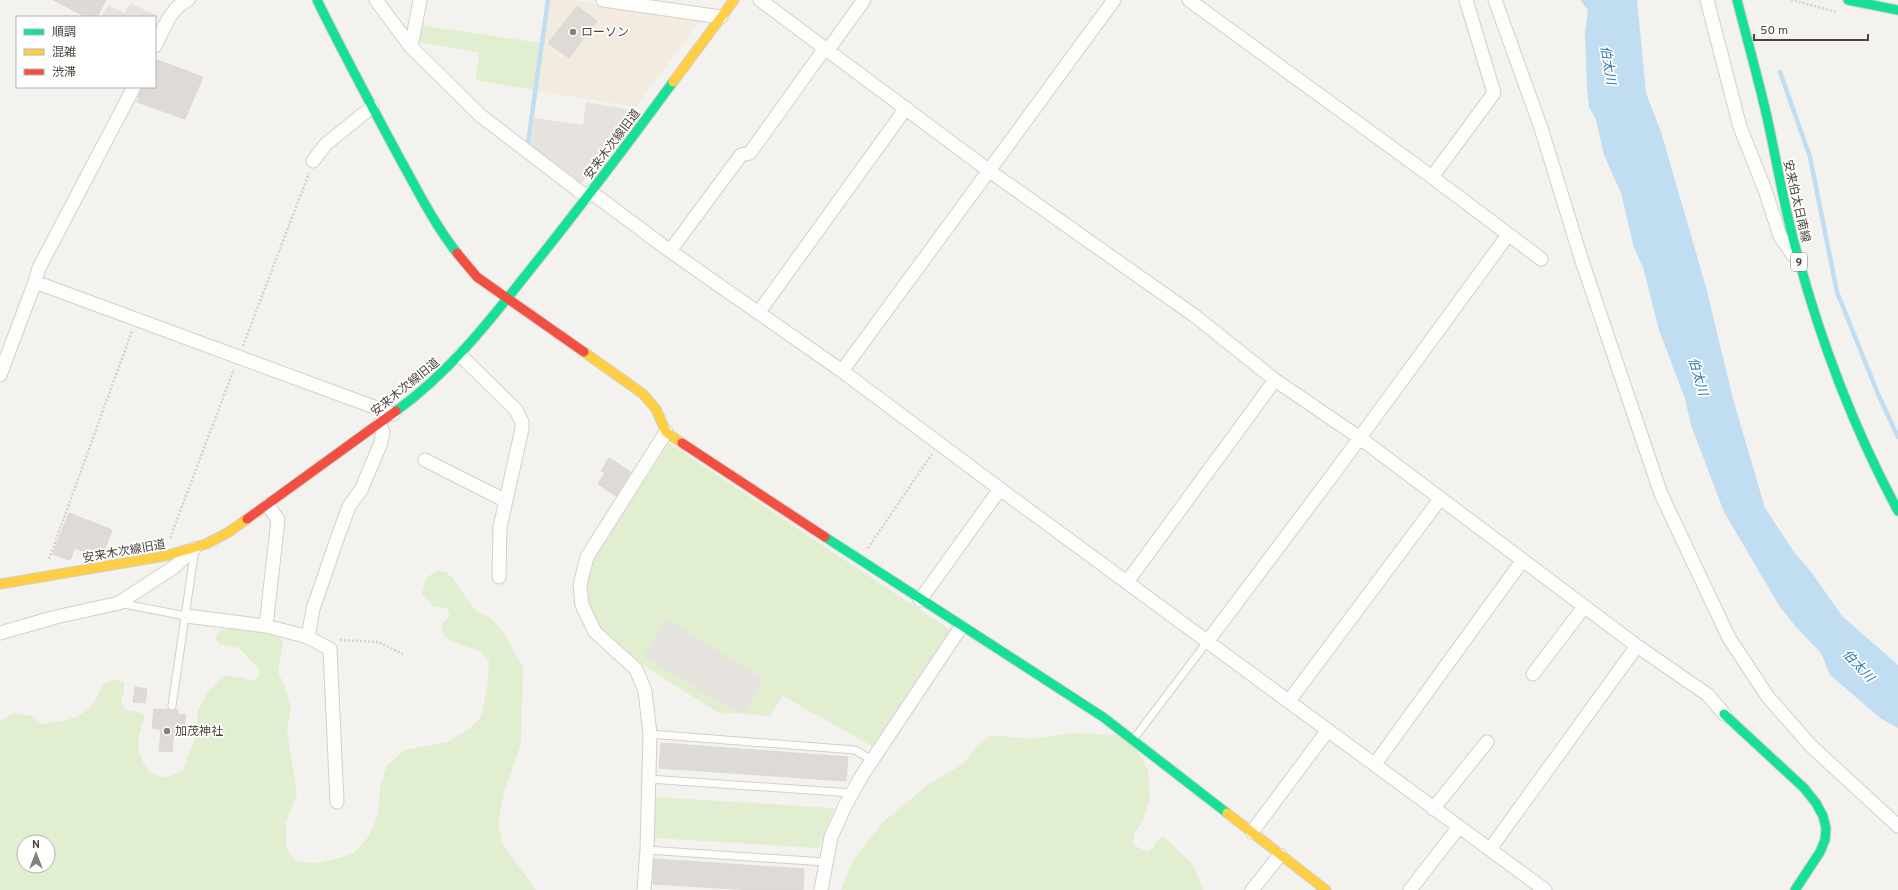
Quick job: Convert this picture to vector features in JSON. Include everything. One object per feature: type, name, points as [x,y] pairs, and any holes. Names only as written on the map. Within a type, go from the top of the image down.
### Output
[{"type":"street","points":[[156,44],[173,11],[188,0]]},
{"type":"street","points":[[318,0],[341,51],[429,211],[460,259],[477,277],[643,394],[656,409],[666,432],[960,627],[1103,717],[1326,890]]},
{"type":"street","points":[[376,0],[411,47],[481,116],[589,194],[842,371],[1207,642],[1375,764],[1458,828],[1490,849],[1545,890]]},
{"type":"street","points":[[411,47],[420,0]]},
{"type":"street","points":[[603,0],[721,17]]},
{"type":"street","name":"安来木次線旧道","points":[[0,584],[165,556],[195,548],[229,532],[268,505],[393,414],[440,377],[507,299],[589,194],[734,0]]},
{"type":"street","points":[[760,0],[988,170],[1195,316],[1275,380],[1360,438],[1637,646],[1708,695],[1724,714],[1804,788],[1822,811],[1826,830],[1824,844],[1816,862],[1795,890]]},
{"type":"street","points":[[670,250],[741,155],[750,153],[864,0]]},
{"type":"street","points":[[842,371],[1114,0]]},
{"type":"street","points":[[1189,0],[1432,176],[1508,235],[1542,259]]},
{"type":"street","points":[[1432,176],[1494,93],[1466,0]]},
{"type":"street","points":[[1494,0],[1542,128],[1581,258],[1661,494],[1729,638],[1768,696],[1811,746],[1898,826]]},
{"type":"street","points":[[1707,0],[1740,127],[1765,190],[1780,236],[1800,267]]},
{"type":"street","name":"安来伯太日南線","points":[[1737,0],[1766,116],[1800,267],[1821,333],[1850,412],[1887,492],[1898,511]]},
{"type":"street","points":[[1848,0],[1898,10]]},
{"type":"street","points":[[0,374],[39,268],[133,88]]},
{"type":"street","points":[[313,161],[326,144],[372,107]]},
{"type":"street","points":[[759,312],[906,108]]},
{"type":"street","points":[[1207,642],[1360,438],[1508,235]]},
{"type":"street","points":[[35,282],[393,414]]},
{"type":"street","points":[[460,355],[516,410],[522,422],[522,429],[500,527],[499,577]]},
{"type":"street","points":[[1127,582],[1275,380]]},
{"type":"street","points":[[308,637],[313,609],[334,544],[349,506],[361,490],[380,445],[383,432],[379,424]]},
{"type":"street","points":[[644,890],[647,850],[650,734],[645,691],[636,668],[595,632],[582,605],[580,585],[587,557],[666,432]]},
{"type":"street","points":[[425,460],[506,501]]},
{"type":"street","points":[[920,600],[1000,489]]},
{"type":"street","points":[[1289,701],[1440,499]]},
{"type":"street","points":[[266,626],[278,520],[268,505]]},
{"type":"street","points":[[0,633],[56,617],[119,603],[174,567],[195,548]]},
{"type":"street","points":[[1375,764],[1522,561]]},
{"type":"street","points":[[1533,674],[1584,607]]},
{"type":"street","points":[[186,616],[266,626],[308,637],[330,649],[337,802]]},
{"type":"street","points":[[821,890],[825,862],[836,824],[852,793],[872,760],[960,627]]},
{"type":"street","points":[[1490,849],[1637,646]]},
{"type":"street","points":[[1252,832],[1328,730]]},
{"type":"street","points":[[1433,809],[1487,742]]},
{"type":"street","points":[[1410,890],[1458,828]]},
{"type":"street","points":[[1252,890],[1280,855]]},
{"type":"lane","points":[[172,706],[195,548]]},
{"type":"lane","points":[[119,603],[186,616]]},
{"type":"lane","points":[[1133,740],[1207,642]]},
{"type":"lane","points":[[650,734],[855,750],[872,760]]},
{"type":"lane","points":[[649,779],[852,793]]},
{"type":"lane","points":[[647,850],[825,862]]},
{"type":"path","points":[[43,577],[136,319]]},
{"type":"path","points":[[860,560],[939,444]]},
{"type":"path","points":[[321,644],[339,640],[378,642],[402,654]]},
{"type":"shaded area","points":[[550,0],[569,0],[699,19],[699,22],[636,107],[537,91]]},
{"type":"shaded area","points":[[130,3],[158,16],[156,19],[156,16],[102,16],[108,5],[125,13]]},
{"type":"shaded area","points":[[586,102],[633,110],[581,184],[530,148],[534,118],[583,125]]},
{"type":"shaded area","points":[[666,619],[764,679],[744,712],[734,711],[644,656]]},
{"type":"green space","points":[[419,25],[541,43],[535,90],[478,81],[476,79],[479,52],[418,42]]},
{"type":"green space","points":[[669,443],[950,630],[873,747],[783,696],[770,716],[717,712],[612,645],[603,637],[584,603],[586,575],[595,557]]},
{"type":"green space","points":[[437,571],[446,572],[476,611],[492,619],[505,635],[523,667],[521,744],[504,792],[498,824],[503,845],[536,890],[0,890],[0,722],[13,713],[32,716],[41,724],[72,719],[86,711],[97,696],[102,685],[114,679],[124,682],[124,692],[121,700],[125,710],[142,713],[145,718],[138,742],[138,748],[145,766],[149,771],[160,776],[166,777],[172,775],[183,770],[195,738],[198,711],[207,693],[223,676],[240,677],[251,681],[259,677],[259,669],[239,648],[219,644],[215,638],[221,630],[243,628],[273,632],[283,642],[278,672],[285,687],[291,708],[287,731],[297,794],[286,822],[286,848],[296,861],[320,863],[353,854],[369,836],[378,815],[380,789],[387,765],[405,750],[447,742],[470,728],[481,717],[488,682],[489,661],[480,651],[455,643],[444,636],[441,625],[450,615],[448,609],[433,606],[422,594],[426,580],[430,575]]},
{"type":"green space","points":[[1074,733],[1118,735],[1134,745],[1148,770],[1150,798],[1142,823],[1134,833],[1134,845],[1147,852],[1153,848],[1158,839],[1164,837],[1193,865],[1203,890],[841,890],[853,860],[883,822],[929,784],[963,764],[975,748],[990,735],[1030,739]]},
{"type":"green space","points":[[655,797],[834,808],[819,848],[653,838]]},
{"type":"water","name":"伯太川","points":[[1580,0],[1637,0],[1646,93],[1661,132],[1706,287],[1733,399],[1765,508],[1794,552],[1812,573],[1842,616],[1898,665],[1898,728],[1880,718],[1830,675],[1821,653],[1796,627],[1780,607],[1724,512],[1691,425],[1685,399],[1659,330],[1643,267],[1634,248],[1621,193],[1604,155],[1596,120],[1589,107],[1585,33],[1588,10]]},
{"type":"building","points":[[53,0],[106,0],[98,16],[84,16]]},
{"type":"building","name":"ローソン","points":[[577,6],[597,21],[569,58],[548,43]]},
{"type":"building","points":[[156,59],[203,77],[185,119],[137,102],[142,88],[156,88]]},
{"type":"building","points":[[609,458],[631,472],[616,496],[598,484],[605,473],[601,471]]},
{"type":"building","points":[[69,513],[112,530],[102,556],[98,557],[75,548],[70,560],[53,554]]},
{"type":"building","points":[[135,687],[147,689],[145,703],[133,702]]},
{"type":"building","name":"加茂神社","points":[[154,709],[178,710],[178,714],[186,715],[183,731],[174,731],[172,752],[159,751],[161,730],[152,728]]},
{"type":"building","points":[[661,743],[848,757],[846,781],[659,768]]},
{"type":"building","points":[[654,859],[804,869],[803,890],[752,890],[653,884]]},
{"type":"waterway","points":[[528,143],[548,0]]},
{"type":"waterway","points":[[1780,72],[1810,157],[1837,292],[1878,394],[1898,437]]},
{"type":"traffic: fast","points":[[317,0],[357,79],[419,194],[433,218],[457,253]]},
{"type":"traffic: fast","points":[[1737,0],[1767,117],[1784,202],[1806,287],[1828,353],[1853,417],[1898,511]]},
{"type":"traffic: fast","points":[[1848,0],[1898,10]]},
{"type":"traffic: fast","points":[[396,411],[436,378],[489,321],[572,217],[673,82]]},
{"type":"traffic: fast","points":[[825,537],[1103,717],[1227,813]]},
{"type":"traffic: fast","points":[[1724,714],[1804,788],[1816,803],[1823,816],[1826,828],[1825,840],[1820,852],[1795,890]]},
{"type":"traffic: slow","points":[[673,82],[734,0]]},
{"type":"traffic: slow","points":[[584,352],[643,394],[656,409],[666,432],[682,443]]},
{"type":"traffic: slow","points":[[0,584],[165,556],[206,544],[229,532],[247,519]]},
{"type":"traffic: slow","points":[[1227,813],[1326,890]]},
{"type":"traffic: jam","points":[[457,253],[477,277],[584,352]]},
{"type":"traffic: jam","points":[[247,519],[396,411]]},
{"type":"traffic: jam","points":[[682,443],[825,537]]},
{"type":"place","name":"ローソン","points":[[573,32]]},
{"type":"place","name":"加茂神社","points":[[167,731]]}]
